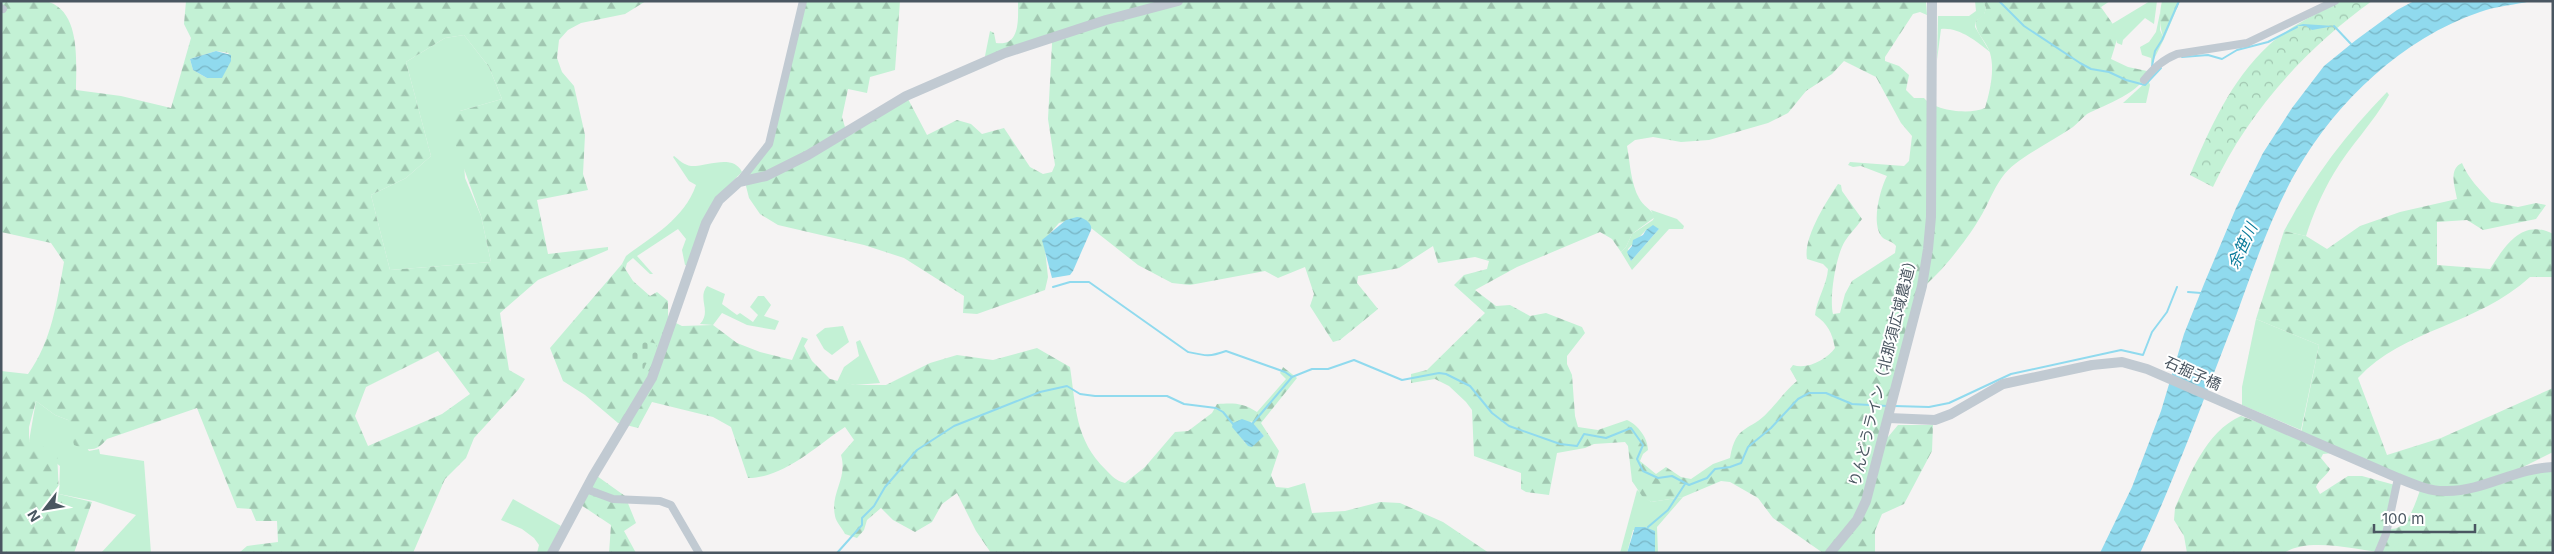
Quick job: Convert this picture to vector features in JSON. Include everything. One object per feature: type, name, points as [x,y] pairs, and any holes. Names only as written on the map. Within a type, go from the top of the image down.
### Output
[{"type":"street","points":[[552,553],[586,489],[657,366],[713,209],[724,194],[739,182],[769,144],[803,1]]},
{"type":"street","points":[[739,182],[766,176],[808,155],[906,96],[1005,53],[1106,20],[1178,1]]},
{"type":"street","name":"りんどうライン（北那須広域農道）","points":[[1830,553],[1857,520],[1866,501],[1922,286],[1931,217],[1932,1]]},
{"type":"street","points":[[2144,80],[2159,63],[2167,58],[2177,54],[2247,43],[2334,1]]},
{"type":"street","name":"石掘子橋","points":[[1889,418],[1935,420],[1951,414],[2003,384],[2098,364],[2122,362],[2147,368],[2427,489],[2445,492],[2473,489],[2530,470],[2553,467]]},
{"type":"street","points":[[2378,553],[2386,534],[2398,478]]},
{"type":"street","points":[[586,489],[613,499],[665,501],[676,511],[699,553]]},
{"type":"green space","points":[[1,1],[49,2],[59,8],[67,17],[72,28],[76,53],[76,90],[121,96],[171,108],[191,38],[184,24],[186,1],[646,1],[625,14],[581,23],[568,30],[559,40],[557,58],[562,72],[574,86],[585,135],[583,174],[588,190],[537,200],[548,254],[608,247],[608,250],[538,280],[500,313],[509,370],[525,379],[518,390],[474,438],[466,458],[445,479],[413,553],[239,553],[247,546],[278,542],[277,521],[256,521],[251,509],[237,508],[197,408],[107,439],[96,448],[88,449],[74,445],[68,420],[55,415],[36,401],[29,427],[29,441],[57,452],[59,494],[92,502],[74,553],[1,553],[1,371],[28,374],[36,361],[43,348],[52,320],[64,262],[51,243],[1,232]],"holes":[[[464,35],[489,67],[502,99],[460,111],[448,124],[481,216],[491,262],[390,270],[371,195],[406,178],[431,156],[406,62],[445,38]],[[216,51],[229,53],[207,78],[193,70],[190,59]],[[438,351],[470,394],[442,414],[368,446],[355,416],[366,387]]]},
{"type":"green space","points":[[805,1],[900,1],[895,70],[870,77],[867,93],[848,89],[842,117],[845,127],[908,99],[927,135],[957,120],[971,124],[982,134],[1004,128],[1030,167],[1043,174],[1052,172],[1055,165],[1048,119],[1052,44],[1049,35],[986,58],[985,56],[990,31],[994,33],[996,43],[1010,41],[1014,36],[1018,23],[1018,1],[1926,1],[1927,15],[1920,12],[1913,14],[1885,57],[1885,61],[1899,66],[1909,75],[1906,90],[1914,98],[1924,98],[1944,109],[1971,111],[1985,108],[1992,73],[1990,53],[1976,25],[1976,21],[1984,14],[1986,8],[1983,1],[2110,1],[2101,7],[2115,27],[2117,36],[2111,59],[2128,67],[2147,71],[2144,79],[2131,91],[2087,114],[2073,127],[2029,154],[2008,170],[1998,183],[1973,229],[1943,268],[1919,290],[1882,435],[1888,437],[1898,425],[1933,425],[1932,451],[1904,504],[1882,514],[1875,531],[1875,553],[1823,553],[1773,518],[1758,498],[1730,482],[1721,481],[1683,497],[1651,502],[1642,496],[1632,481],[1628,446],[1625,442],[1594,444],[1585,448],[1557,453],[1549,495],[1526,492],[1521,489],[1521,473],[1474,456],[1472,410],[1466,402],[1449,386],[1435,379],[1411,383],[1411,374],[1427,370],[1485,313],[1454,285],[1464,275],[1487,269],[1489,261],[1475,257],[1438,263],[1433,246],[1399,268],[1358,276],[1357,283],[1378,309],[1340,340],[1333,342],[1310,306],[1314,294],[1305,267],[1278,278],[1265,271],[1190,285],[1172,283],[1138,265],[1086,224],[1076,219],[1059,223],[1044,240],[1048,277],[1045,290],[977,314],[963,313],[964,296],[904,258],[864,245],[778,225],[760,214],[749,198],[746,186],[750,172],[771,146]],"holes":[[[1844,61],[1876,77],[1901,123],[1912,136],[1909,161],[1904,166],[1850,162],[1848,165],[1853,167],[1861,166],[1887,176],[1879,198],[1877,225],[1883,238],[1896,246],[1895,253],[1852,281],[1845,294],[1840,313],[1833,314],[1832,307],[1836,266],[1845,241],[1862,219],[1842,191],[1841,185],[1838,184],[1822,210],[1808,241],[1807,259],[1823,264],[1828,269],[1815,315],[1829,329],[1835,348],[1827,356],[1811,365],[1793,365],[1790,369],[1797,381],[1772,408],[1740,433],[1730,458],[1713,464],[1691,479],[1681,477],[1666,467],[1656,474],[1640,461],[1643,454],[1648,450],[1648,445],[1638,429],[1627,420],[1598,430],[1578,427],[1575,416],[1572,375],[1567,364],[1567,356],[1585,333],[1582,327],[1546,313],[1530,316],[1510,305],[1496,306],[1475,290],[1517,267],[1600,232],[1612,239],[1621,252],[1626,247],[1632,234],[1655,217],[1641,201],[1632,180],[1627,146],[1635,140],[1653,137],[1681,142],[1709,140],[1768,123],[1788,113],[1806,91],[1832,74]]]},
{"type":"green space","points":[[1975,1],[1983,1],[1986,8],[1984,15],[1976,21],[1975,27],[1990,52],[1961,32],[1941,29],[1937,60],[1938,16],[1969,16],[1976,11]]},
{"type":"green space","points":[[2150,1],[2157,1],[2154,24],[2145,18],[2123,40],[2122,45],[2117,43],[2112,24]]},
{"type":"green space","points":[[2162,1],[2180,1],[2164,39],[2160,20]]},
{"type":"green space","points":[[2341,1],[2372,1],[2324,40],[2280,84],[2243,133],[2213,187],[2190,175],[2214,122],[2243,73],[2269,45],[2286,32]]},
{"type":"green space","points":[[2160,13],[2160,30],[2164,39],[2151,65],[2151,58],[2142,55],[2140,47],[2149,42],[2156,32]]},
{"type":"green space","points":[[464,35],[489,67],[502,99],[460,111],[465,178],[481,216],[491,262],[390,270],[371,195],[406,178],[431,156],[406,62],[445,38]]},
{"type":"green space","points":[[2148,80],[2150,85],[2146,103],[2123,103]]},
{"type":"green space","points":[[2387,92],[2389,95],[2383,105],[2340,163],[2318,204],[2306,236],[2284,231],[2318,175],[2358,124]]},
{"type":"green space","points":[[674,156],[691,166],[719,162],[732,163],[738,166],[742,172],[720,194],[688,266],[685,265],[682,250],[686,239],[678,229],[637,256],[653,274],[650,274],[633,258],[627,263],[625,270],[622,264],[626,256],[676,217],[691,197],[696,185],[689,181]]},
{"type":"green space","points":[[2462,163],[2471,179],[2491,202],[2518,207],[2536,203],[2546,205],[2536,219],[2483,230],[2467,220],[2437,222],[2437,265],[2490,269],[2508,244],[2516,237],[2532,229],[2542,230],[2553,234],[2553,277],[2530,277],[2510,293],[2488,306],[2397,348],[2376,362],[2358,378],[2387,455],[2441,438],[2553,388],[2553,452],[2523,467],[2553,470],[2553,553],[2389,553],[2321,545],[2295,548],[2284,553],[2187,553],[2184,536],[2174,520],[2175,508],[2200,456],[2218,432],[2228,423],[2241,416],[2300,438],[2319,345],[2256,319],[2284,231],[2306,236],[2327,249],[2360,226],[2400,212],[2457,199],[2454,174]],"holes":[[[2342,452],[2422,485],[2410,515],[2400,526],[2394,529],[2386,528],[2395,485],[2362,476],[2348,476],[2320,494],[2316,487],[2330,469],[2321,458],[2323,454]]]},
{"type":"green space","points":[[1651,210],[1677,219],[1684,226],[1683,229],[1669,229],[1632,270],[1621,252],[1626,247],[1632,234],[1653,220],[1654,217]],"holes":[[[1659,229],[1631,261],[1628,249],[1646,230]]]},
{"type":"green space","points":[[622,264],[633,281],[650,296],[657,292],[668,301],[668,319],[682,326],[713,325],[737,343],[760,352],[792,360],[802,337],[808,339],[804,346],[812,361],[830,379],[855,385],[886,385],[930,363],[957,355],[993,360],[1037,348],[1070,367],[1076,409],[1088,447],[1110,474],[1117,480],[1125,483],[1145,467],[1175,432],[1188,431],[1212,413],[1217,404],[1238,404],[1257,412],[1286,379],[1280,373],[1283,367],[1297,378],[1261,423],[1279,451],[1271,475],[1276,487],[1288,488],[1305,483],[1312,513],[1345,511],[1380,502],[1400,503],[1443,522],[1489,553],[991,553],[976,531],[957,493],[942,504],[932,522],[915,532],[893,520],[881,508],[867,520],[864,530],[857,538],[845,534],[835,516],[834,507],[841,479],[843,464],[841,455],[854,440],[845,427],[787,467],[761,477],[748,478],[731,427],[713,417],[652,402],[638,428],[618,423],[585,395],[563,381],[550,348]],"holes":[[[1251,421],[1264,436],[1245,443],[1242,438]]]},
{"type":"green space","points":[[707,286],[725,294],[722,304],[737,315],[740,313],[753,322],[758,315],[750,307],[758,296],[764,296],[771,305],[764,316],[779,321],[775,330],[747,325],[722,313],[713,325],[700,324],[705,314],[703,296]]},
{"type":"green space","points":[[2256,319],[2319,345],[2301,430],[2242,405],[2242,387]]},
{"type":"green space","points":[[843,326],[849,342],[832,355],[824,349],[816,335],[825,328]]},
{"type":"green space","points":[[642,340],[657,344],[644,369],[629,364],[631,348]]},
{"type":"green space","points":[[860,340],[880,383],[855,385],[837,382],[844,367],[859,356],[856,342]]},
{"type":"green space","points":[[36,401],[55,415],[68,420],[89,451],[99,449],[100,454],[144,461],[151,553],[101,553],[136,515],[94,501],[59,494],[60,466],[29,441]]},
{"type":"green space","points":[[597,476],[625,496],[636,523],[624,531],[636,553],[609,553],[611,525],[581,505]]},
{"type":"green space","points":[[1637,490],[1651,502],[1683,497],[1657,527],[1658,553],[1655,553],[1654,531],[1633,530],[1627,553],[1620,553]]},
{"type":"green space","points":[[513,499],[561,526],[547,553],[537,553],[539,545],[534,538],[522,529],[501,520]]},
{"type":"water","name":"余笹川","points":[[2414,1],[2531,1],[2492,8],[2452,23],[2399,55],[2352,97],[2313,144],[2279,205],[2179,464],[2140,553],[2100,553],[2132,487],[2161,411],[2184,334],[2204,284],[2236,208],[2263,153],[2292,108],[2324,66],[2397,10]]},
{"type":"water","points":[[2303,24],[2334,26],[2312,30],[2306,26],[2296,26]]},
{"type":"water","points":[[216,51],[231,55],[231,61],[222,78],[207,78],[193,70],[190,59]]},
{"type":"water","points":[[1077,217],[1087,221],[1091,230],[1070,275],[1052,278],[1042,240],[1066,220]]},
{"type":"water","points":[[1653,225],[1659,229],[1631,261],[1627,252],[1632,246],[1633,240],[1643,235]]},
{"type":"water","points":[[1242,419],[1253,423],[1264,436],[1252,447],[1248,446],[1232,427],[1233,423]]},
{"type":"water","points":[[1635,527],[1645,527],[1655,531],[1655,553],[1627,553]]},
{"type":"waterway","points":[[1999,1],[2024,26],[2091,69],[2109,72],[2126,80],[2145,85],[2161,68]]},
{"type":"waterway","points":[[2152,66],[2155,51],[2162,40],[2179,1]]},
{"type":"waterway","points":[[2334,26],[2351,44]]},
{"type":"waterway","points":[[2182,57],[2208,55],[2222,59],[2237,50],[2268,42],[2297,27]]},
{"type":"waterway","points":[[1053,287],[1070,282],[1089,282],[1188,352],[1208,355],[1226,351],[1285,372],[1292,377],[1312,369],[1328,369],[1354,360],[1402,380],[1439,373],[1446,374],[1470,386],[1492,413],[1509,426],[1560,444],[1577,446],[1584,434],[1606,438],[1631,428],[1643,445],[1637,459],[1643,471],[1658,478],[1672,476],[1689,485],[1707,478],[1715,469],[1741,463],[1748,447],[1771,428],[1798,399],[1809,393],[1826,393],[1852,404],[1887,406]]},
{"type":"waterway","points":[[1894,406],[1929,407],[1949,403],[2011,374],[2121,350],[2143,355],[2152,332],[2167,312],[2177,287]]},
{"type":"waterway","points":[[2188,292],[2201,293]]},
{"type":"waterway","points":[[1253,423],[1292,377]]},
{"type":"waterway","points":[[837,553],[862,525],[862,518],[874,506],[885,487],[917,450],[954,426],[1040,392],[1067,386],[1080,394],[1095,396],[1167,396],[1184,404],[1216,408],[1223,412],[1233,424]]},
{"type":"waterway","points":[[1648,527],[1668,510],[1685,484]]}]
